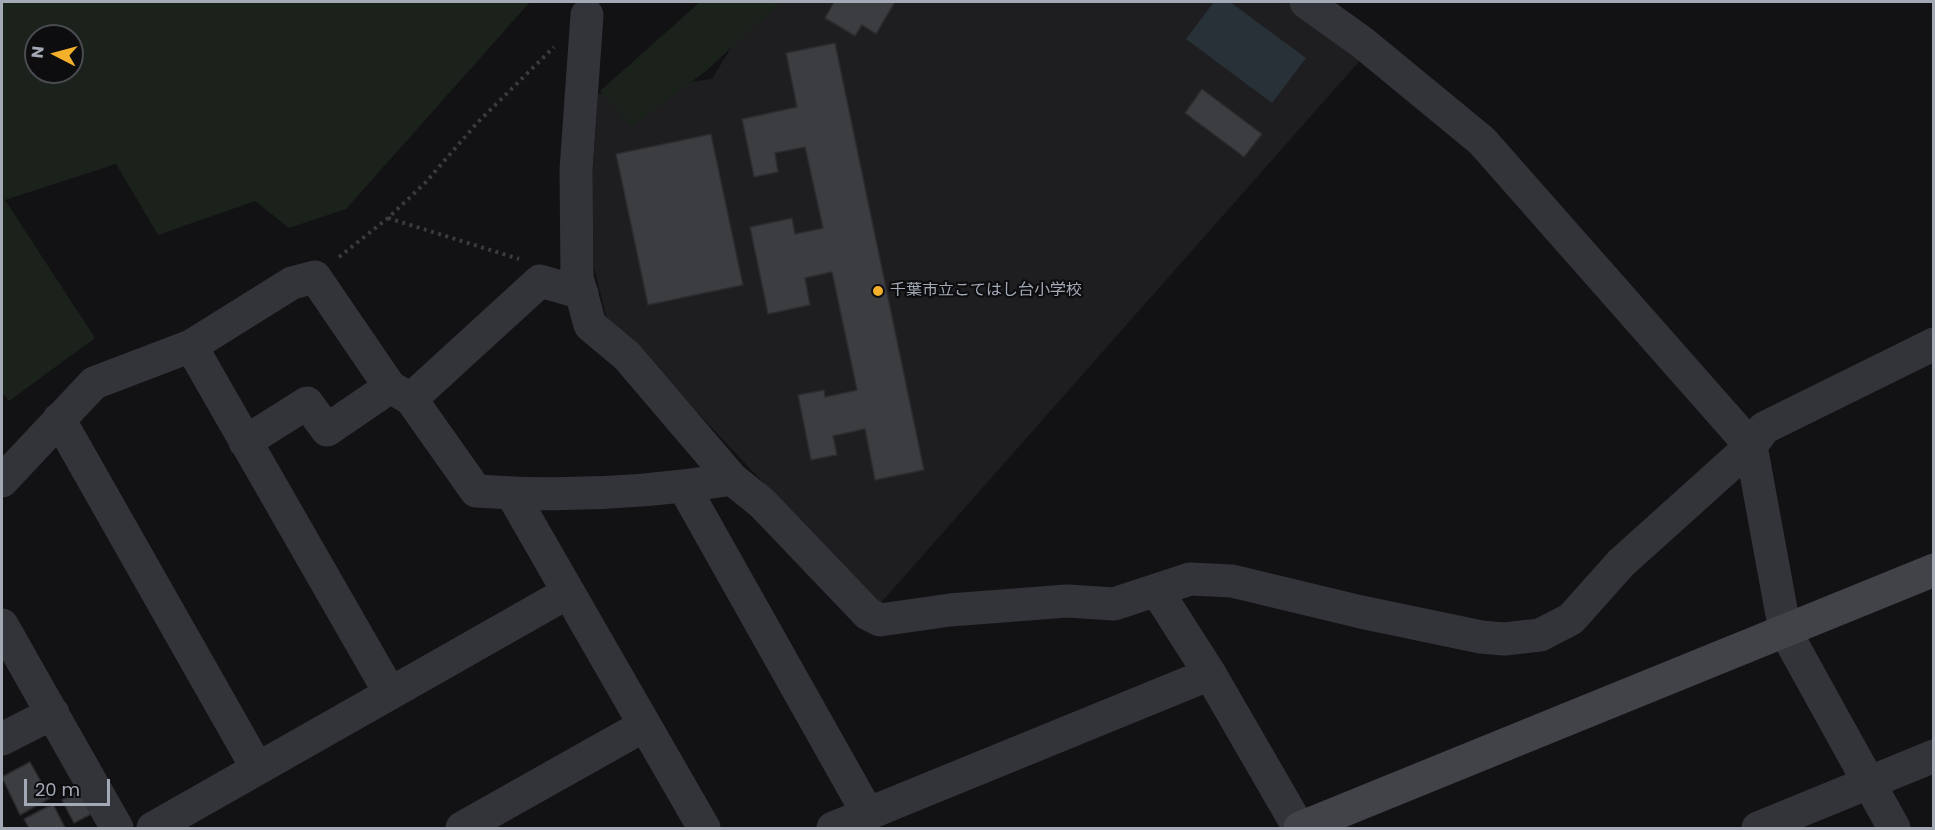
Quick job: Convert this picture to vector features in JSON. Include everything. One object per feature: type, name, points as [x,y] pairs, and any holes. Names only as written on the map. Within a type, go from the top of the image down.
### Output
[{"type":"street","points":[[1306,2],[1363,43],[1482,141],[1751,446],[1785,631],[1894,828]]},
{"type":"street","points":[[587,15],[576,170],[578,277],[590,325],[627,356],[732,479],[762,503],[868,614],[880,620],[950,610],[1067,601],[1114,604],[1190,579],[1232,581],[1361,612],[1481,637],[1503,639],[1540,635],[1571,619],[1621,563],[1751,446],[1764,428],[1934,344]]},
{"type":"street","points":[[8,462],[59,419],[94,383],[154,362],[190,346],[292,283],[315,277],[400,393],[476,491],[512,494],[598,493],[684,487],[732,479]]},
{"type":"street","points":[[245,442],[307,403],[327,430],[400,393],[540,281],[582,293]]},
{"type":"street","points":[[190,346],[390,693]]},
{"type":"street","points":[[59,419],[257,768]]},
{"type":"street","points":[[684,487],[868,814]]},
{"type":"street","points":[[512,494],[704,828]]},
{"type":"street","points":[[1157,591],[1210,674],[1299,828],[1934,570]]},
{"type":"street","points":[[153,828],[567,592]]},
{"type":"street","points":[[2,625],[117,828]]},
{"type":"street","points":[[833,828],[1210,674]]},
{"type":"street","points":[[2,740],[53,713]]},
{"type":"street","points":[[462,828],[645,725]]},
{"type":"street","points":[[1758,828],[1934,756]]},
{"type":"path","points":[[315,277],[388,218],[425,183],[478,122],[587,15]]},
{"type":"path","points":[[388,218],[522,260]]},
{"type":"shaded area","points":[[2,2],[530,2],[346,209],[289,228],[255,201],[158,235],[116,164],[5,200],[95,338],[9,401],[2,393]]},
{"type":"shaded area","points":[[700,2],[781,2],[706,71],[632,126],[600,91]]},
{"type":"shaded area","name":"千葉市立こてはし台小学校","points":[[759,2],[1286,2],[1363,57],[879,605],[606,316],[594,267],[592,181],[598,94],[712,79]]},
{"type":"shaded area","points":[[1214,2],[1230,2],[1306,58],[1272,103],[1186,39]]},
{"type":"building","points":[[834,2],[895,2],[876,34],[862,25],[855,36],[825,18]]},
{"type":"building","points":[[835,43],[924,470],[875,480],[865,429],[833,436],[837,455],[811,460],[798,395],[824,390],[825,397],[857,390],[832,272],[805,278],[810,305],[768,314],[750,227],[792,218],[795,234],[823,228],[805,147],[775,153],[778,172],[754,177],[742,119],[797,107],[786,53]]},
{"type":"building","points":[[1202,89],[1262,134],[1244,157],[1185,113]]},
{"type":"building","points":[[711,134],[743,285],[648,305],[616,154]]},
{"type":"building","points":[[30,762],[50,798],[20,815],[2,777]]},
{"type":"building","points":[[79,791],[91,814],[74,823],[62,800]]},
{"type":"building","points":[[53,804],[65,828],[29,828],[24,819]]},
{"type":"place","name":"千葉市立こてはし台小学校","points":[[878,291]]}]
